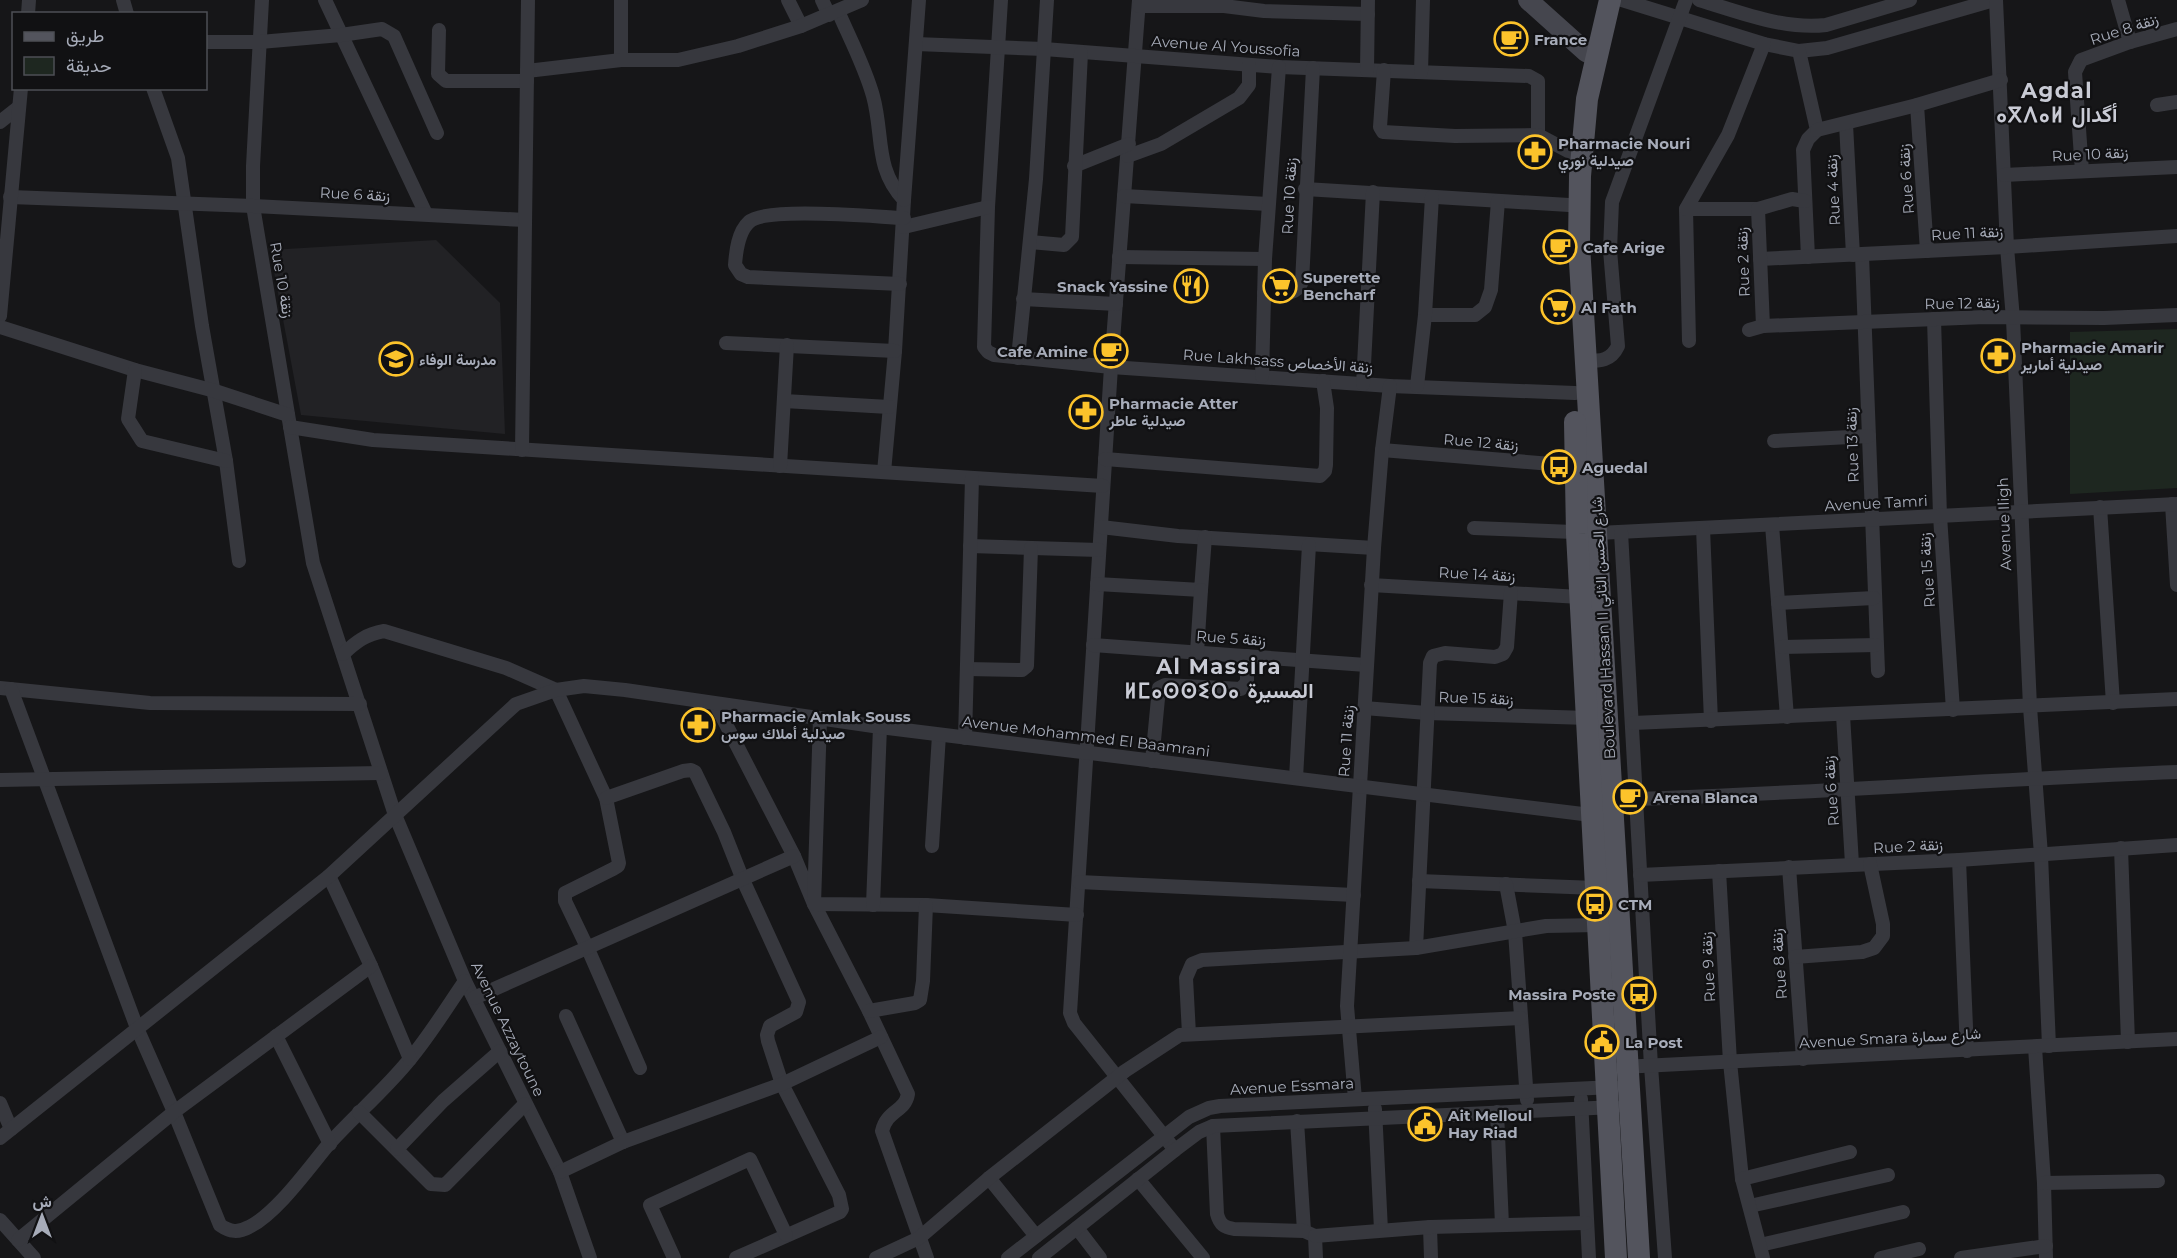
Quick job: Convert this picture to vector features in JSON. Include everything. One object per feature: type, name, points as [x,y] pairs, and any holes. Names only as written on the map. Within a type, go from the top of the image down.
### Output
[{"type":"main road","name":"Boulevard Hassan II شارع الحسن الثاني","points":[[1597,0],[1582,140],[1579,206],[1586,362],[1587,533],[1617,1087],[1616,1258]]},
{"type":"main road","name":"Boulevard Hassan II شارع الحسن الثاني","points":[[1602,789],[1588,718],[1580,597],[1587,533],[1576,466],[1575,393],[1578,342],[1569,205],[1572,153],[1591,54],[1610,0]]},
{"type":"main road","name":"Boulevard Hassan II شارع الحسن الثاني","points":[[1603,816],[1596,888],[1598,925],[1639,1258]]},
{"type":"street","name":"Rue 10 زنقة","points":[[262,0],[253,206],[313,563],[360,704]]},
{"type":"street","points":[[325,0],[426,214]]},
{"type":"street","points":[[522,450],[528,0]]},
{"type":"street","points":[[621,0],[621,60]]},
{"type":"street","points":[[788,0],[801,26]]},
{"type":"street","points":[[822,0],[833,13],[873,96],[879,123],[882,156],[888,179],[904,200]]},
{"type":"street","points":[[439,30],[438,74],[446,81],[527,76],[621,60],[678,60],[801,26],[862,0]]},
{"type":"street","points":[[884,472],[900,284],[919,0]]},
{"type":"street","points":[[900,284],[748,277],[741,274],[735,265],[742,232],[746,224],[756,217],[782,213],[904,223],[988,207],[1001,0]]},
{"type":"street","points":[[1018,358],[1030,242],[1047,0]]},
{"type":"street","points":[[1421,72],[1423,0]]},
{"type":"street","points":[[1528,0],[1591,54]]},
{"type":"street","points":[[1622,0],[1764,44],[1799,51],[1827,48],[1995,0]]},
{"type":"street","points":[[1586,362],[1602,361],[1611,356],[1618,346],[1611,250],[1612,202],[1686,0]]},
{"type":"street","points":[[1699,0],[1774,21],[1814,26],[1826,25],[1910,0]]},
{"type":"street","name":"Avenue Iligh","points":[[1995,0],[2001,80],[2007,247],[2013,319],[2030,707],[2041,855],[2046,1252]]},
{"type":"street","points":[[2118,0],[2130,42]]},
{"type":"street","points":[[1175,1150],[1072,1018],[1070,1007],[1110,367],[1139,3],[1213,5],[1264,11],[1368,7],[1367,70]]},
{"type":"street","points":[[207,42],[260,42],[382,29],[394,36],[437,133]]},
{"type":"street","name":"Rue 8 زنقة","points":[[2082,171],[2075,72],[2081,60],[2130,42],[2177,29]]},
{"type":"street","name":"Avenue Al Youssofia","points":[[916,44],[1044,49],[1279,67],[1534,77],[1538,81],[1538,135]]},
{"type":"street","points":[[1689,341],[1686,209],[1728,135],[1764,44]]},
{"type":"street","points":[[1799,51],[1817,130]]},
{"type":"street","points":[[1030,242],[1064,244],[1072,237],[1074,166],[1082,53]]},
{"type":"street","points":[[1074,166],[1128,150],[1161,144],[1239,98],[1249,85],[1250,65]]},
{"type":"street","name":"Rue 10 زنقة","points":[[1262,376],[1268,204],[1279,67]]},
{"type":"street","name":"Rue 10 زنقة","points":[[1264,292],[1292,293],[1300,286],[1313,68]]},
{"type":"street","points":[[1384,70],[1380,126],[1383,132],[1455,136],[1538,135],[1572,153]]},
{"type":"street","points":[[1808,257],[1803,150],[1817,130],[1917,105],[2001,80]]},
{"type":"street","points":[[0,316],[21,90]]},
{"type":"street","points":[[154,90],[178,158],[202,326],[226,460],[239,561]]},
{"type":"street","points":[[2157,105],[2177,102]]},
{"type":"street","name":"Rue 6 زنقة","points":[[1917,105],[1927,251]]},
{"type":"street","points":[[0,122],[19,107]]},
{"type":"street","name":"Rue 4 زنقة","points":[[1846,124],[1858,255]]},
{"type":"street","name":"Rue 10 زنقة","points":[[2004,175],[2177,167]]},
{"type":"street","points":[[1305,189],[1569,205]]},
{"type":"street","points":[[1363,384],[1373,192]]},
{"type":"street","points":[[1124,196],[1268,204]]},
{"type":"street","points":[[1417,386],[1425,315],[1432,196]]},
{"type":"street","name":"Rue 6 زنقة","points":[[10,197],[253,206],[525,220]]},
{"type":"street","name":"Rue 2 زنقة","points":[[1756,328],[1760,259],[1758,209],[1792,199],[1805,201]]},
{"type":"street","points":[[1425,315],[1475,315],[1485,307],[1491,290],[1498,201]]},
{"type":"street","name":"Rue Lakhsass زنقة الأخصاص","points":[[988,207],[984,346],[994,355],[1110,367],[1390,386],[1575,393]]},
{"type":"street","points":[[1686,209],[1758,209]]},
{"type":"street","name":"Rue 11 زنقة","points":[[1760,259],[2177,236]]},
{"type":"street","name":"Rue 13 زنقة","points":[[1858,255],[1864,323],[1878,671]]},
{"type":"street","points":[[1119,257],[1265,259]]},
{"type":"street","points":[[1023,299],[1116,304]]},
{"type":"street","name":"Rue 12 زنقة","points":[[1756,328],[1985,317],[2013,319],[2177,315]]},
{"type":"street","name":"Rue 15 زنقة","points":[[1934,319],[1940,516],[1953,710]]},
{"type":"street","points":[[0,327],[135,370],[214,391],[289,421],[373,440],[1103,486]]},
{"type":"street","points":[[726,343],[895,351]]},
{"type":"street","points":[[780,466],[788,345]]},
{"type":"street","points":[[135,370],[128,420],[142,441],[226,460]]},
{"type":"street","points":[[1105,459],[1320,476],[1325,471],[1326,465],[1326,408],[1323,381]]},
{"type":"street","name":"Rue 11 زنقة","points":[[1355,1100],[1347,1006],[1371,585],[1382,450],[1390,386]]},
{"type":"street","points":[[784,401],[889,406]]},
{"type":"street","points":[[1774,441],[1869,436]]},
{"type":"street","name":"Rue 12 زنقة","points":[[1382,450],[1576,466]]},
{"type":"street","points":[[965,738],[972,478]]},
{"type":"street","points":[[2174,504],[2177,585]]},
{"type":"street","name":"Avenue Tamri","points":[[1587,533],[2174,504]]},
{"type":"street","points":[[2100,507],[2113,703]]},
{"type":"street","points":[[1772,525],[1787,717]]},
{"type":"street","points":[[1101,527],[1309,545],[1374,548]]},
{"type":"street","points":[[1474,528],[1587,533]]},
{"type":"street","points":[[1703,528],[1711,720]]},
{"type":"street","points":[[1621,532],[1651,1065],[1665,1258]]},
{"type":"street","points":[[1197,652],[1205,537]]},
{"type":"street","points":[[1296,778],[1309,545]]},
{"type":"street","points":[[970,546],[1099,550]]},
{"type":"street","points":[[967,669],[1022,670],[1027,666],[1031,548]]},
{"type":"street","points":[[1097,584],[1201,590]]},
{"type":"street","name":"Rue 14 زنقة","points":[[1371,585],[1580,597]]},
{"type":"street","points":[[1416,948],[1430,663],[1433,656],[1445,653],[1495,657],[1503,654],[1507,647],[1511,592]]},
{"type":"street","points":[[1778,603],[1875,598]]},
{"type":"street","points":[[343,654],[361,638],[384,631],[506,668],[556,690],[606,798],[619,859],[618,866],[566,893],[564,897],[640,1068]]},
{"type":"street","name":"Rue 5 زنقة","points":[[1094,645],[1366,665]]},
{"type":"street","points":[[1782,647],[1876,645]]},
{"type":"street","points":[[1152,761],[1160,688],[1165,686],[1241,689],[1247,682],[1247,656]]},
{"type":"street","name":"Avenue Mohammed El Baamrani","points":[[6,1133],[328,876],[516,704],[556,690],[584,686],[880,728],[1603,816]]},
{"type":"street","points":[[360,704],[150,703],[5,688],[44,779],[136,1028],[174,1112],[220,1225],[229,1231],[239,1231],[251,1226],[266,1215],[410,1059],[465,981]]},
{"type":"street","points":[[1633,723],[2177,699]]},
{"type":"street","name":"Avenue Azzaytoune","points":[[360,704],[395,815],[465,981],[560,1172],[590,1258]]},
{"type":"street","points":[[716,705],[794,856],[814,904],[869,1011],[908,1094],[907,1102],[893,1112],[884,1123],[882,1131],[927,1258]]},
{"type":"street","name":"Rue 15 زنقة","points":[[1364,708],[1427,713],[1588,718]]},
{"type":"street","name":"Rue 6 زنقة","points":[[1843,715],[1852,864]]},
{"type":"street","points":[[814,904],[820,719]]},
{"type":"street","points":[[873,905],[880,728]]},
{"type":"street","points":[[932,846],[939,735]]},
{"type":"street","points":[[606,798],[682,771],[695,772],[799,1002],[796,1012],[770,1026],[767,1031],[768,1041],[782,1084],[839,1195],[842,1206],[840,1212],[736,1258]]},
{"type":"street","points":[[1636,799],[1847,791],[2034,778],[2177,772]]},
{"type":"street","points":[[0,780],[381,773]]},
{"type":"street","name":"Rue 2 زنقة","points":[[1640,875],[1959,860],[2177,845]]},
{"type":"street","points":[[2121,848],[2128,1042]]},
{"type":"street","points":[[474,998],[794,856]]},
{"type":"street","points":[[1959,860],[1967,1051]]},
{"type":"street","points":[[1795,957],[1863,952],[1874,948],[1883,936],[1883,924],[1870,864]]},
{"type":"street","name":"Rue 8 زنقة","points":[[1789,867],[1803,1059]]},
{"type":"street","name":"Rue 9 زنقة","points":[[1719,871],[1730,1062],[1742,1179],[1762,1251]]},
{"type":"street","points":[[328,876],[410,1059]]},
{"type":"street","points":[[1419,881],[1596,888]]},
{"type":"street","points":[[1079,882],[1354,895]]},
{"type":"street","points":[[1506,884],[1515,932],[1527,1111]]},
{"type":"street","points":[[814,904],[926,905],[1077,915]]},
{"type":"street","points":[[869,1011],[915,1004],[920,1000],[926,905]]},
{"type":"street","points":[[1189,1034],[1186,978],[1192,964],[1202,960],[1416,948],[1546,926],[1598,925]]},
{"type":"street","points":[[18,1240],[174,1112],[370,966]]},
{"type":"street","points":[[566,1016],[623,1142]]},
{"type":"street","points":[[876,1258],[919,1238],[989,1178],[1117,1077],[1173,1039],[1189,1034],[1521,1018]]},
{"type":"street","points":[[276,1036],[330,1144]]},
{"type":"street","points":[[560,1172],[623,1142],[782,1084],[880,1037]]},
{"type":"street","name":"Avenue Smara شارع سمارة","points":[[1617,1087],[1651,1065],[2177,1039]]},
{"type":"street","points":[[397,1149],[443,1101],[500,1052]]},
{"type":"street","points":[[1039,1258],[1175,1150],[1199,1132],[1213,1126],[1581,1109],[1617,1087]]},
{"type":"street","name":"Avenue Essmara","points":[[1008,1258],[1189,1117],[1209,1108],[1617,1087]]},
{"type":"street","points":[[1580,1088],[1589,1258]]},
{"type":"street","points":[[1374,1098],[1381,1230]]},
{"type":"street","points":[[0,1103],[6,1133]]},
{"type":"street","points":[[360,1112],[431,1184],[446,1185],[525,1104]]},
{"type":"street","points":[[1497,1112],[1502,1225]]},
{"type":"street","points":[[1297,1121],[1309,1233],[1316,1258]]},
{"type":"street","points":[[1213,1126],[1217,1214],[1219,1222],[1224,1227],[1309,1233],[1586,1223]]},
{"type":"street","points":[[1742,1179],[1850,1152]]},
{"type":"street","points":[[674,1258],[650,1205],[750,1159],[786,1235]]},
{"type":"street","points":[[1750,1206],[1888,1175]]},
{"type":"street","points":[[989,1178],[1036,1236]]},
{"type":"street","points":[[1138,1179],[1203,1258]]},
{"type":"street","points":[[2044,1183],[2158,1181]]},
{"type":"street","points":[[1762,1251],[1903,1212]]},
{"type":"street","points":[[0,1220],[34,1258]]},
{"type":"street","points":[[1430,1227],[1431,1258]]},
{"type":"street","points":[[1077,1228],[1100,1258]]},
{"type":"street","points":[[1881,1258],[1919,1249]]},
{"type":"street","points":[[1960,1258],[2046,1252]]},
{"type":"shaded area","name":"مدرسة الوفاء","points":[[436,240],[500,303],[505,434],[301,415],[270,250]]},
{"type":"green space","points":[[2177,329],[2177,488],[2070,494],[2070,332]]},
{"type":"place","name":"France","points":[[1511,39]]},
{"type":"place","name":"Pharmacie Nouri صيدلية نوري","points":[[1535,152]]},
{"type":"place","name":"Cafe Arige","points":[[1560,247]]},
{"type":"place","name":"Snack Yassine","points":[[1191,286]]},
{"type":"place","name":"Superette Bencharf","points":[[1280,286]]},
{"type":"place","name":"Al Fath","points":[[1558,307]]},
{"type":"place","name":"Cafe Amine","points":[[1111,351]]},
{"type":"place","name":"Pharmacie Amarir صيدلية أمارير","points":[[1998,356]]},
{"type":"place","name":"مدرسة الوفاء","points":[[396,359]]},
{"type":"place","name":"Pharmacie Atter صيدلية عاطر","points":[[1086,412]]},
{"type":"place","name":"Aguedal","points":[[1559,467]]},
{"type":"place","name":"Pharmacie Amlak Souss صيدلية أملاك سوس","points":[[698,725]]},
{"type":"place","name":"Arena Blanca","points":[[1630,797]]},
{"type":"place","name":"CTM","points":[[1595,904]]},
{"type":"place","name":"Massira Poste","points":[[1639,994]]},
{"type":"place","name":"La Post","points":[[1602,1042]]},
{"type":"place","name":"Ait Melloul Hay Riad","points":[[1425,1124]]},
{"type":"district","name":"Agdal ⴰⴳⴷⴰⵍ أگدال","points":[[2057,102]]},
{"type":"district","name":"Al Massira ⵍⵎⴰⵙⵙⵉⵔⴰ المسيرة","points":[[1219,678]]}]
